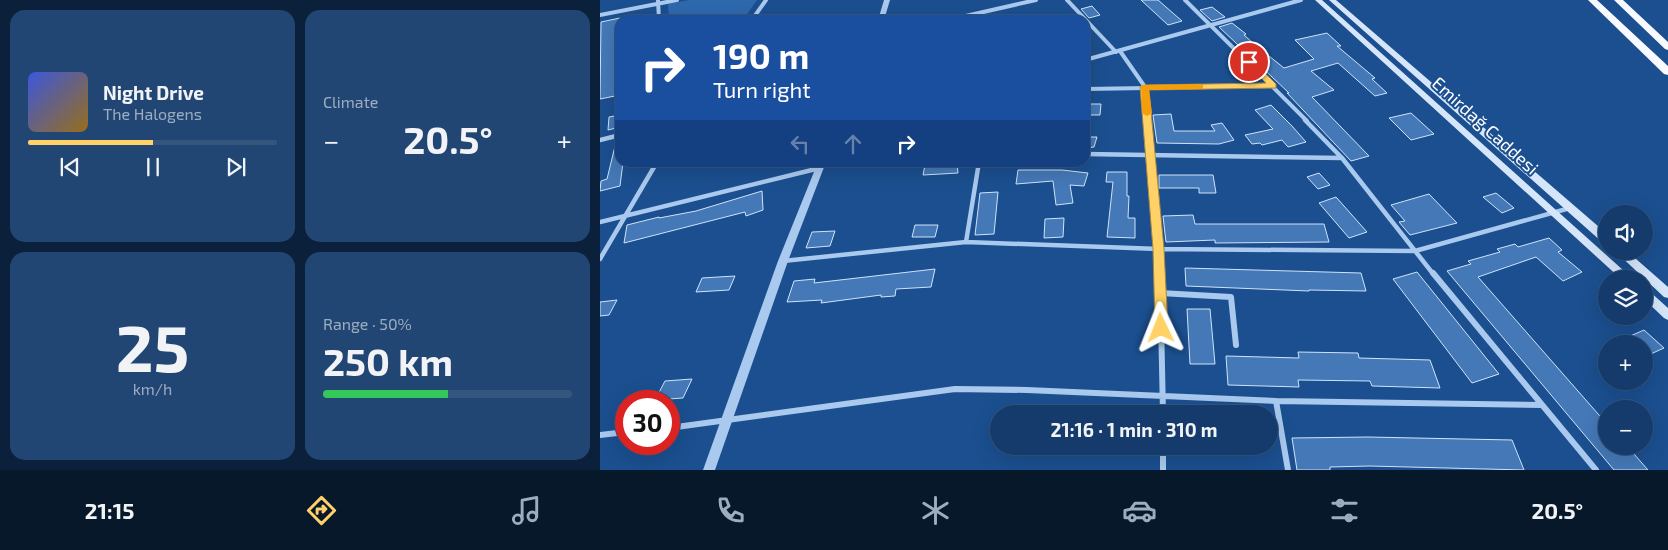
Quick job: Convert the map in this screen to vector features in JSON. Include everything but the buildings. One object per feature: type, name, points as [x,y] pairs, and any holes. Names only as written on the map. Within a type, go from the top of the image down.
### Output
[{"type":"highway","points":[[1592,0],[1668,72]]},
{"type":"highway","points":[[1618,0],[1668,48]]},
{"type":"main road","name":"Emirdağ Caddesi","points":[[1318,0],[1618,270]]},
{"type":"main road","name":"Emirdağ Caddesi","points":[[1332,0],[1598,232]]},
{"type":"main road","points":[[1630,260],[1668,294]]},
{"type":"main road","points":[[1653,301],[1668,315]]},
{"type":"street","points":[[600,15],[658,2],[678,0]]},
{"type":"street","points":[[756,15],[766,0]]},
{"type":"street","points":[[882,15],[887,0]]},
{"type":"street","points":[[975,15],[1036,0]]},
{"type":"street","points":[[1067,0],[1082,15]]},
{"type":"street","points":[[1185,0],[1273,86],[1342,158],[1415,252],[1596,470]]},
{"type":"street","points":[[1090,59],[1301,0]]},
{"type":"street","points":[[658,2],[659,15]]},
{"type":"street","points":[[1090,23],[1118,51],[1145,87],[1159,249],[1164,405]]},
{"type":"street","points":[[1090,89],[1273,86]]},
{"type":"street","points":[[600,140],[615,137]]},
{"type":"street","points":[[1090,154],[1342,158]]},
{"type":"street","points":[[600,259],[654,167]]},
{"type":"street","points":[[600,222],[813,167]]},
{"type":"street","points":[[709,470],[783,261],[820,167]]},
{"type":"street","points":[[966,242],[978,167]]},
{"type":"street","points":[[783,261],[966,242],[1159,249],[1415,252],[1570,208]]},
{"type":"street","points":[[1160,293],[1231,297],[1236,345]]},
{"type":"street","points":[[680,427],[955,389],[1027,390],[1276,401],[1542,405]]},
{"type":"street","points":[[1276,401],[1288,470]]},
{"type":"street","points":[[600,435],[615,433]]},
{"type":"street","points":[[1163,455],[1163,470]]},
{"type":"shaded area","points":[[689,0],[757,0],[746,15],[669,15],[668,4]]},
{"type":"slow traffic","points":[[1147,113],[1145,87],[1199,87]]},
{"type":"route","points":[[1161,328],[1159,249],[1145,87],[1273,86],[1249,62]]}]
